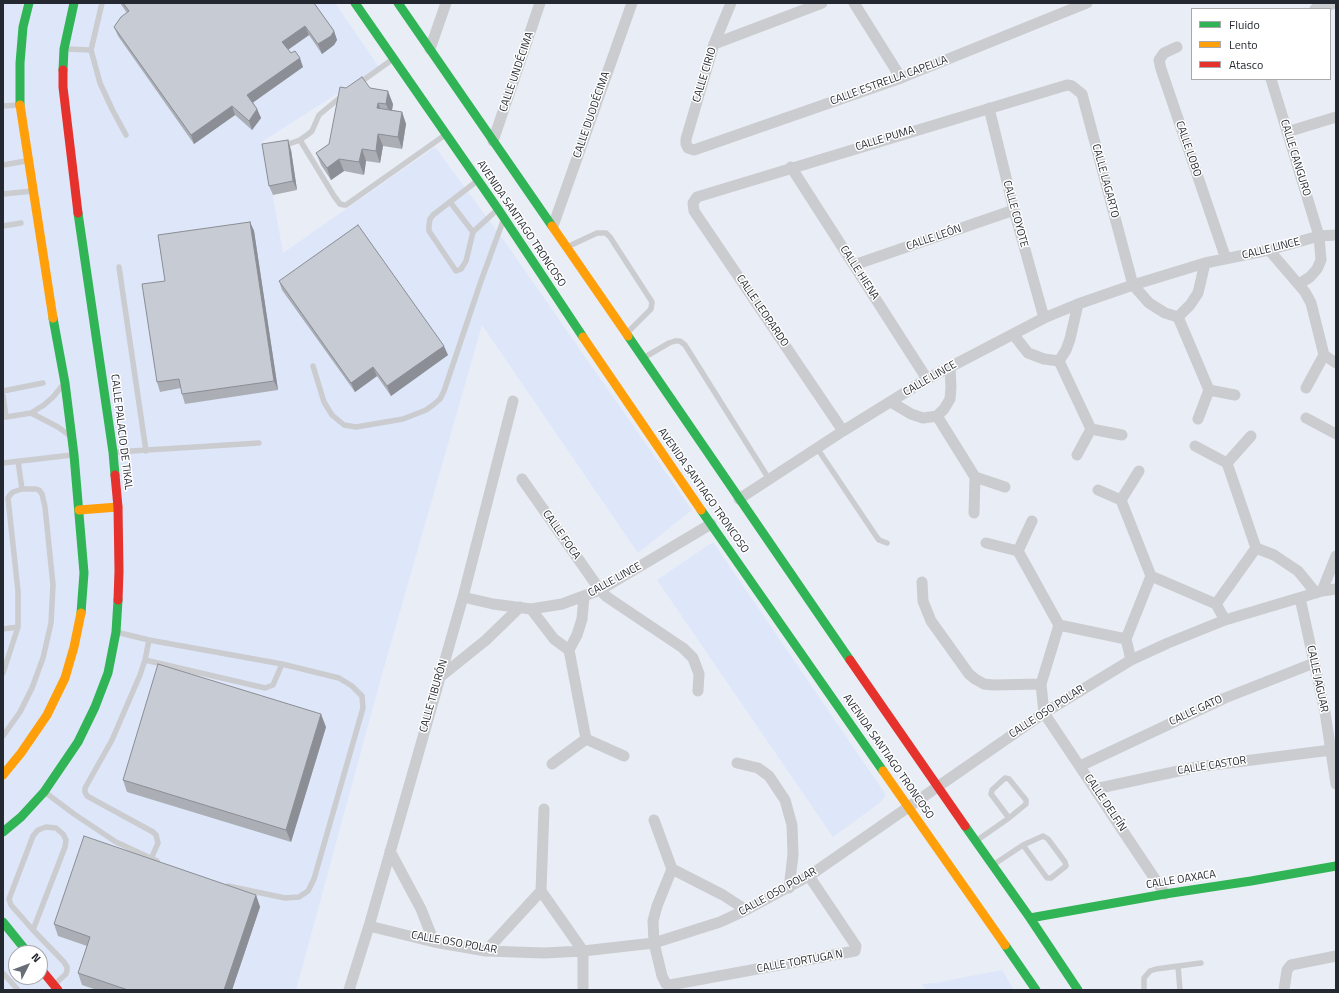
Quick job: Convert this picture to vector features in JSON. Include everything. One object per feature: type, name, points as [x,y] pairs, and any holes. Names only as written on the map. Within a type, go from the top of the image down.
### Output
[{"type":"main road","points":[[3,775],[21,753],[47,714],[65,678],[74,647],[82,607],[84,573],[74,455],[65,383],[32,191],[20,105],[20,63],[23,27],[29,3]]},
{"type":"main road","name":"CALLE PALACIO DE TIKAL","points":[[3,832],[44,792],[78,742],[95,707],[108,673],[116,632],[119,571],[118,507],[113,452],[81,238],[63,87],[64,49],[74,3]]},
{"type":"main road","name":"AVENIDA SANTIAGO TRONCOSO","points":[[355,3],[477,181],[498,209],[570,319],[711,524],[1036,990]]},
{"type":"main road","points":[[398,3],[553,226],[937,786],[1030,918],[1078,990]]},
{"type":"main road","points":[[79,510],[118,507]]},
{"type":"main road","name":"CALLE OAXACA","points":[[1030,918],[1336,866]]},
{"type":"main road","points":[[3,922],[22,945]]},
{"type":"main road","points":[[48,978],[56,987]]},
{"type":"street","points":[[430,49],[446,3]]},
{"type":"street","name":"CALLE UNDÉCIMA","points":[[493,141],[540,3]]},
{"type":"street","name":"CALLE DUODÉCIMA","points":[[553,226],[632,3]]},
{"type":"street","name":"CALLE CIRIO","points":[[688,148],[686,139],[714,44],[731,3]]},
{"type":"street","points":[[714,44],[822,3]]},
{"type":"street","points":[[854,3],[901,78]]},
{"type":"street","name":"CALLE ESTRELLA CAPELLA","points":[[688,148],[694,150],[901,78],[1086,3]]},
{"type":"street","points":[[1318,8],[1336,3]]},
{"type":"street","name":"CALLE LOBO","points":[[1177,47],[1164,53],[1159,60],[1161,69],[1226,259]]},
{"type":"street","name":"CALLE CANGURO","points":[[1271,80],[1319,236],[1321,260],[1317,269],[1310,277],[1299,284]]},
{"type":"street","name":"CALLE PUMA","points":[[704,194],[1067,85]]},
{"type":"street","name":"CALLE LAGARTO","points":[[1067,85],[1076,88],[1082,94],[1134,285]]},
{"type":"street","name":"CALLE COYOTE","points":[[989,108],[1014,210],[1044,318]]},
{"type":"street","points":[[1287,132],[1336,116]]},
{"type":"street","name":"CALLE HIENA","points":[[791,167],[927,379]]},
{"type":"street","name":"CALLE LEOPARDO","points":[[704,194],[697,196],[693,203],[694,212],[843,431]]},
{"type":"street","name":"CALLE LEÓN","points":[[854,265],[1014,210]]},
{"type":"street","name":"CALLE LINCE","points":[[739,499],[816,448],[927,379],[1044,318],[1078,304],[1134,285],[1205,264],[1269,250],[1319,236],[1336,235]]},
{"type":"street","points":[[1269,250],[1306,292],[1311,303],[1324,355],[1336,363]]},
{"type":"street","points":[[1178,317],[1190,305],[1198,292],[1205,264]]},
{"type":"street","points":[[1134,285],[1149,303],[1165,313],[1178,317],[1209,390],[1198,418]]},
{"type":"street","points":[[1060,361],[1070,339],[1078,304]]},
{"type":"street","points":[[1013,334],[1028,353],[1044,359],[1060,361]]},
{"type":"street","points":[[1306,388],[1324,355]]},
{"type":"street","points":[[1060,361],[1091,430]]},
{"type":"street","points":[[891,402],[911,414],[923,418],[937,416],[944,409],[950,399],[950,367]]},
{"type":"street","points":[[1209,390],[1235,395]]},
{"type":"street","name":"CALLE TIBURÓN","points":[[349,990],[369,926],[463,596],[513,401]]},
{"type":"street","points":[[937,416],[975,477],[974,513]]},
{"type":"street","points":[[1306,418],[1336,434]]},
{"type":"street","points":[[1091,430],[1122,435]]},
{"type":"street","points":[[1076,455],[1091,430]]},
{"type":"street","points":[[1227,463],[1251,436]]},
{"type":"street","points":[[1195,446],[1227,463],[1256,548],[1274,555],[1298,571],[1319,592],[1336,556]]},
{"type":"street","points":[[1120,500],[1139,471]]},
{"type":"street","points":[[975,477],[1006,487]]},
{"type":"street","name":"CALLE FOCA","points":[[522,479],[600,590],[607,597],[683,648],[693,658],[699,674],[698,691]]},
{"type":"street","points":[[1098,490],[1120,500],[1151,576],[1126,639],[1131,660]]},
{"type":"street","points":[[1018,551],[1032,521]]},
{"type":"street","name":"CALLE LINCE","points":[[463,596],[493,604],[532,609],[562,604],[600,590],[711,524]]},
{"type":"street","points":[[986,543],[1018,551],[1059,625],[1041,684],[1044,713]]},
{"type":"street","points":[[1216,604],[1256,548]]},
{"type":"street","points":[[1151,576],[1216,604],[1225,620]]},
{"type":"street","points":[[922,582],[923,601],[931,621],[969,674],[984,684],[1041,684]]},
{"type":"street","name":"CALLE OSO POLAR","points":[[369,926],[434,942],[486,951],[544,953],[583,951],[654,943],[720,922],[789,888],[809,876],[1044,713],[1131,660],[1168,642],[1225,620],[1319,592],[1336,590]]},
{"type":"street","points":[[584,597],[582,619],[577,635],[569,650],[586,739]]},
{"type":"street","name":"CALLE JAGUAR","points":[[1300,598],[1325,712],[1336,784]]},
{"type":"street","points":[[440,677],[486,640],[520,607]]},
{"type":"street","points":[[532,609],[554,639],[569,650]]},
{"type":"street","points":[[1059,625],[1126,639]]},
{"type":"street","name":"CALLE GATO","points":[[1080,766],[1225,698],[1314,663]]},
{"type":"street","name":"CALLE DELFÍN","points":[[1044,713],[1165,894]]},
{"type":"street","points":[[586,739],[624,756]]},
{"type":"street","points":[[552,764],[586,739]]},
{"type":"street","name":"CALLE CASTOR","points":[[1095,789],[1197,767],[1331,750]]},
{"type":"street","points":[[737,763],[758,768],[769,776],[785,800],[792,825],[793,855],[789,888]]},
{"type":"street","points":[[544,809],[541,891],[583,951],[584,990]]},
{"type":"street","points":[[654,820],[672,869],[657,906],[653,921],[654,943]]},
{"type":"street","points":[[390,851],[417,902],[434,942]]},
{"type":"street","points":[[672,869],[716,891],[746,910]]},
{"type":"street","name":"CALLE TORTUGA N","points":[[654,943],[662,976],[666,984],[670,985],[855,951],[856,946],[809,876]]},
{"type":"street","points":[[486,951],[541,891]]},
{"type":"street","points":[[1284,990],[1287,970],[1291,965],[1336,956]]},
{"type":"lane","points":[[102,3],[91,50],[100,83],[126,135]]},
{"type":"lane","points":[[64,49],[91,50]]},
{"type":"lane","points":[[355,87],[393,58]]},
{"type":"lane","points":[[280,147],[300,140],[312,131],[319,115],[329,105],[349,91]]},
{"type":"lane","points":[[3,106],[20,105]]},
{"type":"lane","points":[[300,140],[334,196],[340,204],[346,205],[446,134]]},
{"type":"lane","points":[[3,165],[28,161]]},
{"type":"lane","points":[[477,181],[433,215],[429,225],[430,232],[456,271],[461,269],[466,261],[474,232],[498,209]]},
{"type":"lane","points":[[3,194],[32,191]]},
{"type":"lane","points":[[450,202],[474,232]]},
{"type":"lane","points":[[313,366],[324,402],[332,415],[344,425],[356,427],[403,419],[426,410],[433,405],[440,399],[444,391],[481,281],[504,219]]},
{"type":"lane","points":[[3,226],[21,223]]},
{"type":"lane","points":[[567,247],[597,233],[606,233],[610,236],[652,302],[651,309],[626,333]]},
{"type":"lane","points":[[119,267],[146,451]]},
{"type":"lane","points":[[643,358],[669,342],[680,341],[685,345],[769,479]]},
{"type":"lane","points":[[3,392],[43,383]]},
{"type":"lane","points":[[3,396],[4,417],[32,413],[53,397],[65,383]]},
{"type":"lane","points":[[32,413],[58,427],[72,438]]},
{"type":"lane","points":[[113,452],[259,443]]},
{"type":"lane","points":[[816,448],[879,540],[887,542]]},
{"type":"lane","points":[[3,463],[74,455]]},
{"type":"lane","points":[[18,461],[22,489]]},
{"type":"lane","points":[[3,673],[18,627],[18,591],[8,498],[13,492],[22,489],[36,489],[42,494],[45,507],[53,585],[51,624],[43,658],[32,688],[20,712],[3,736]]},
{"type":"lane","points":[[3,629],[18,627]]},
{"type":"lane","points":[[116,632],[149,640],[282,664],[339,678],[352,686],[362,696],[363,708],[316,872],[308,891],[299,897],[285,898],[218,883]]},
{"type":"lane","points":[[149,640],[145,660],[112,740],[85,788],[85,792],[87,796],[156,835],[158,842],[151,859]]},
{"type":"lane","points":[[145,660],[265,688],[273,685],[282,664]]},
{"type":"lane","points":[[976,841],[1009,818],[1027,802],[1009,779],[1005,778],[992,790],[991,794],[1009,818]]},
{"type":"lane","points":[[44,792],[116,842],[163,864]]},
{"type":"lane","points":[[33,930],[65,847],[66,840],[63,834],[56,828],[46,827],[38,830],[33,836],[9,896],[12,905],[33,930],[64,962],[67,967],[66,974],[56,987]]},
{"type":"lane","points":[[993,865],[1023,845],[1040,836],[1045,836],[1065,862],[1066,866],[1051,878],[1047,878],[1023,845]]},
{"type":"lane","points":[[1144,990],[1144,978],[1150,971],[1201,963]]},
{"type":"lane","points":[[1178,966],[1180,990]]},
{"type":"lane","points":[[3,973],[18,990]]},
{"type":"shaded area","points":[[3,3],[335,3],[379,67],[263,141],[283,253],[435,147],[505,242],[692,510],[638,553],[482,325],[381,678],[296,990],[3,990]]},
{"type":"shaded area","points":[[713,542],[886,795],[881,802],[833,837],[657,580]]},
{"type":"shaded area","points":[[1002,970],[1014,990],[926,990],[922,984],[935,983]]},
{"type":"building","points":[[123,3],[314,3],[334,31],[331,36],[318,44],[305,26],[282,42],[291,53],[295,51],[300,58],[247,95],[257,109],[249,121],[232,106],[191,135],[114,27],[121,17],[129,11]]},
{"type":"building","points":[[362,77],[370,88],[388,91],[386,104],[378,103],[377,108],[402,112],[398,137],[378,134],[376,151],[362,149],[359,162],[339,159],[327,168],[316,153],[329,144],[340,87],[346,88]]},
{"type":"building","points":[[288,140],[293,181],[269,186],[262,144]]},
{"type":"building","points":[[250,222],[274,381],[182,394],[179,379],[157,382],[142,284],[165,281],[158,235]]},
{"type":"building","points":[[358,225],[444,346],[387,386],[373,367],[351,383],[279,281]]},
{"type":"building","points":[[158,664],[321,714],[286,830],[123,780]]},
{"type":"building","points":[[84,836],[256,895],[224,990],[128,990],[78,973],[90,937],[54,924]]},
{"type":"traffic: fast","points":[[20,105],[20,63],[23,27],[29,3]]},
{"type":"traffic: fast","points":[[63,70],[64,49],[74,3]]},
{"type":"traffic: fast","points":[[355,3],[498,209],[583,337]]},
{"type":"traffic: fast","points":[[398,3],[552,226]]},
{"type":"traffic: fast","points":[[78,213],[113,452],[115,475]]},
{"type":"traffic: fast","points":[[53,318],[65,383],[74,455],[84,573],[81,613]]},
{"type":"traffic: fast","points":[[628,336],[850,660]]},
{"type":"traffic: fast","points":[[701,510],[883,771]]},
{"type":"traffic: fast","points":[[3,832],[21,817],[44,792],[78,742],[95,707],[108,673],[116,632],[118,600]]},
{"type":"traffic: fast","points":[[965,826],[1030,918],[1078,990]]},
{"type":"traffic: fast","points":[[1030,918],[1336,866]]},
{"type":"traffic: fast","points":[[3,922],[22,945]]},
{"type":"traffic: fast","points":[[1005,945],[1036,990]]},
{"type":"traffic: slow","points":[[20,105],[53,318]]},
{"type":"traffic: slow","points":[[552,226],[628,336]]},
{"type":"traffic: slow","points":[[583,337],[701,510]]},
{"type":"traffic: slow","points":[[79,510],[118,507]]},
{"type":"traffic: slow","points":[[3,775],[21,753],[47,715],[65,678],[74,647],[81,613]]},
{"type":"traffic: slow","points":[[883,771],[1005,945]]},
{"type":"traffic: jam","points":[[63,70],[63,87],[78,213]]},
{"type":"traffic: jam","points":[[115,475],[118,507],[118,600]]},
{"type":"traffic: jam","points":[[850,660],[965,826]]},
{"type":"traffic: jam","points":[[48,978],[58,990]]}]
